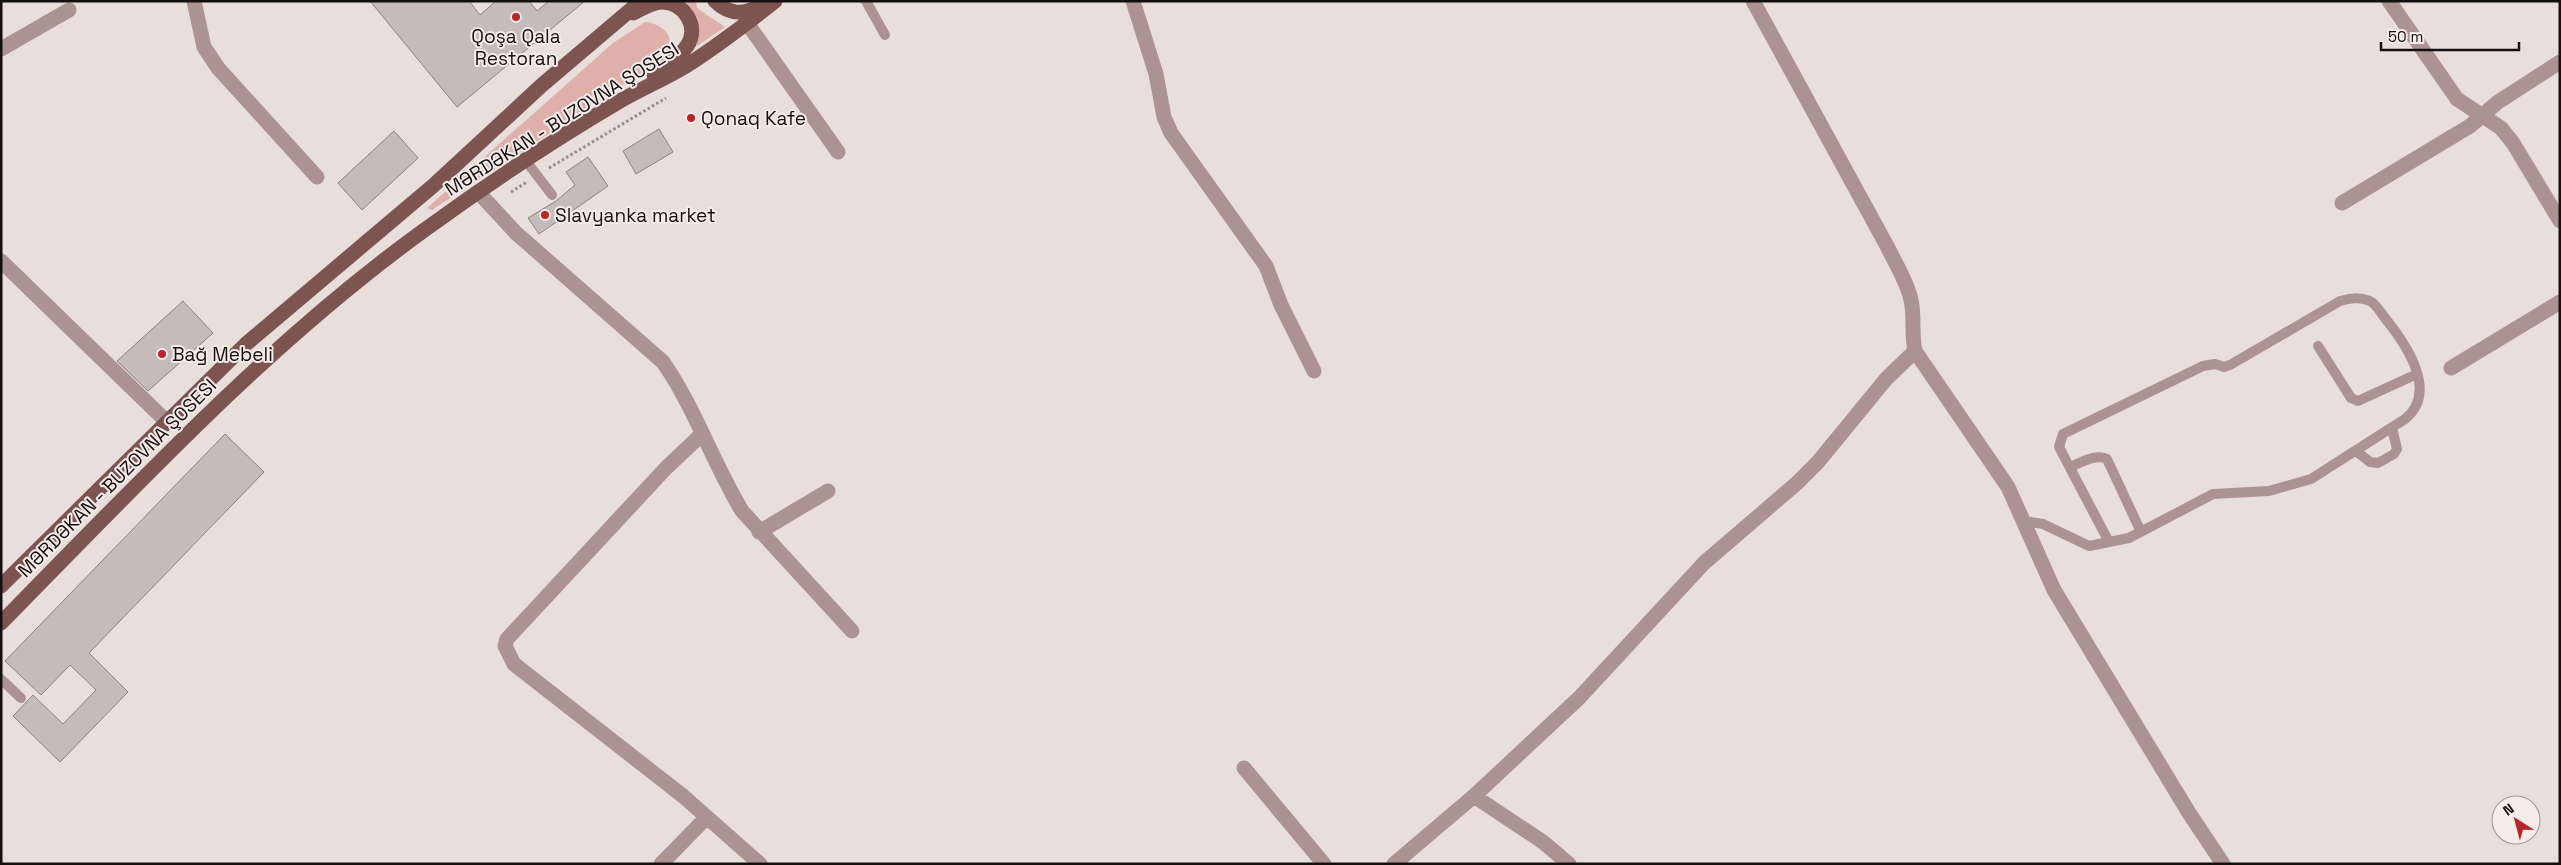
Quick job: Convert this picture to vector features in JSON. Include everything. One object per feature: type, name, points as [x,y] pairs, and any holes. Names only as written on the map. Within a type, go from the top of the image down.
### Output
[{"type":"main road","name":"MƏRDƏKAN - BUZOVNA ŞOSESI","points":[[1,586],[166,421],[274,318],[434,185],[542,85],[641,1]]},
{"type":"main road","points":[[715,1],[722,8],[741,13],[768,1]]},
{"type":"main road","name":"MƏRDƏKAN - BUZOVNA ŞOSESI","points":[[1,623],[178,443],[290,337],[421,232],[478,192],[620,102],[685,66],[775,1]]},
{"type":"main road","points":[[616,22],[658,2],[664,2],[680,8],[688,16],[691,25],[691,37],[687,46],[673,60],[620,102]]},
{"type":"street","points":[[194,1],[204,47],[218,68],[317,177]]},
{"type":"street","points":[[1133,1],[1156,74],[1164,117],[1171,133],[1266,266],[1282,305],[1314,371]]},
{"type":"street","points":[[1753,1],[1887,246],[1906,286],[1912,301],[1912,336],[1915,351],[1996,468],[2024,521],[2044,570],[2075,626],[2188,813],[2223,864]]},
{"type":"street","points":[[2388,1],[2456,99],[2484,115],[2501,128],[2513,143],[2560,221]]},
{"type":"street","points":[[1,49],[69,10]]},
{"type":"street","points":[[747,23],[838,152]]},
{"type":"street","points":[[2342,203],[2450,139],[2484,115],[2498,102],[2560,62]]},
{"type":"street","points":[[478,192],[516,233],[663,362],[676,380],[728,488],[759,532],[852,631]]},
{"type":"street","points":[[1,261],[166,421]]},
{"type":"street","points":[[2451,368],[2560,302]]},
{"type":"street","points":[[1394,864],[1474,796],[1586,691],[1704,563],[1797,483],[1824,455],[1886,379],[1915,351]]},
{"type":"street","points":[[702,434],[659,475],[507,639],[505,646],[514,664],[737,842],[760,864]]},
{"type":"street","points":[[759,532],[828,491]]},
{"type":"street","points":[[1244,768],[1324,864]]},
{"type":"street","points":[[1474,796],[1543,842],[1569,864]]},
{"type":"street","points":[[661,864],[706,817]]},
{"type":"lane","points":[[866,1],[885,35]]},
{"type":"lane","points":[[526,161],[552,194]]},
{"type":"lane","points":[[2024,521],[2043,524],[2089,546],[2109,542],[2129,538],[2213,494],[2269,491],[2312,480],[2414,412],[2420,391],[2416,367],[2394,329],[2372,302],[2354,297],[2340,301],[2230,365],[2224,367],[2215,364],[2203,366],[2063,434],[2059,446],[2109,542]]},
{"type":"lane","points":[[2318,346],[2351,398],[2358,401],[2417,374]]},
{"type":"lane","points":[[2356,451],[2370,462],[2378,463],[2394,454],[2397,449],[2392,428]]},
{"type":"lane","points":[[2070,466],[2097,457],[2107,459],[2142,532]]},
{"type":"lane","points":[[1,679],[21,698]]},
{"type":"path","points":[[489,205],[670,95]]},
{"type":"shaded area","points":[[672,1],[696,1],[697,8],[725,27],[697,46],[689,14]]},
{"type":"shaded area","points":[[645,22],[656,25],[666,31],[669,36],[669,46],[665,54],[655,64],[432,210],[427,208],[613,43]]},
{"type":"building","points":[[370,1],[469,1],[480,15],[496,1],[529,1],[537,11],[549,1],[585,1],[457,107]]},
{"type":"building","points":[[659,129],[673,152],[636,174],[623,151]]},
{"type":"building","points":[[394,131],[418,158],[362,210],[338,183]]},
{"type":"building","points":[[588,157],[608,186],[539,234],[528,218],[556,201],[575,185],[566,172]]},
{"type":"building","points":[[183,301],[213,333],[148,391],[117,361]]},
{"type":"building","points":[[225,434],[264,472],[89,653],[128,692],[60,762],[13,716],[33,695],[63,724],[96,690],[70,665],[41,695],[5,661]]},
{"type":"place","name":"Qoşa Qala Restoran","points":[[516,17]]},
{"type":"place","name":"Qonaq Kafe","points":[[691,118]]},
{"type":"place","name":"Slavyanka market","points":[[545,215]]},
{"type":"place","name":"Bağ Mebeli","points":[[162,354]]}]
